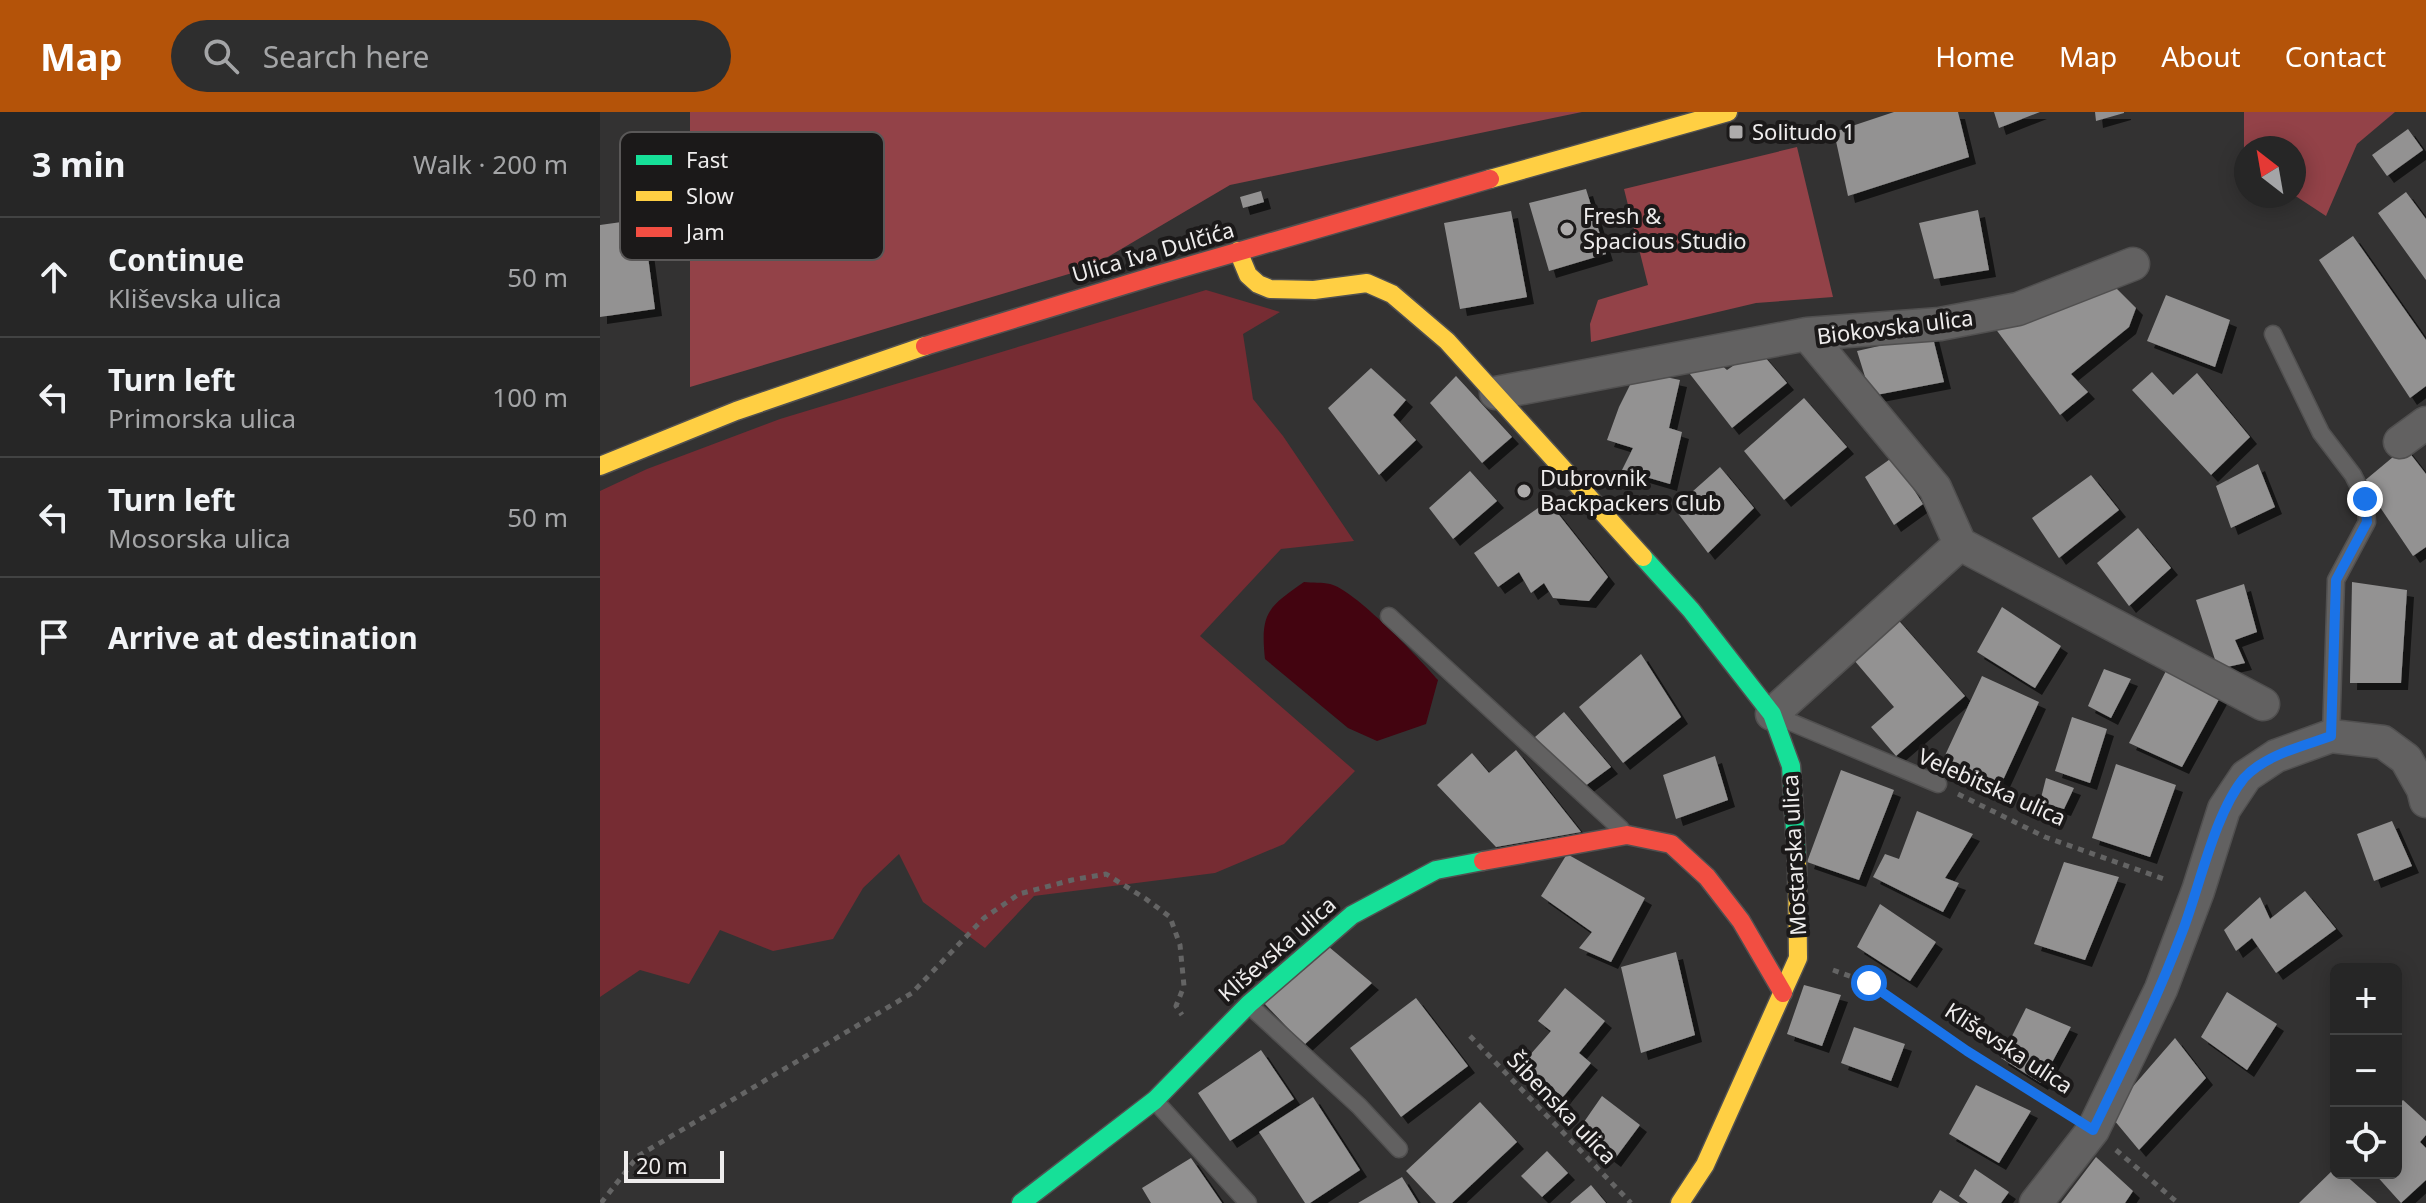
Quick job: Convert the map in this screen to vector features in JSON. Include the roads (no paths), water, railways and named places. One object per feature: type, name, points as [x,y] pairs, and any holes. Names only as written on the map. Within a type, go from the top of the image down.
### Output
[{"type":"street","name":"Ulica Iva Dulčića","points":[[600,466],[703,423],[855,369],[1238,251],[1728,112]]},
{"type":"street","name":"Mostarska ulica","points":[[1238,251],[1248,275],[1258,284],[1270,289],[1314,290],[1367,283],[1392,294],[1447,341],[1691,610],[1772,714],[1791,766],[1796,821],[1798,958],[1705,1165],[1680,1203]]},
{"type":"street","name":"Biokovska ulica","points":[[1807,334],[1940,324],[2018,309],[2133,264]]},
{"type":"street","points":[[1496,393],[1807,334]]},
{"type":"street","name":"Biokovska ulica","points":[[1807,334],[1935,488],[1960,544]]},
{"type":"street","points":[[2400,442],[2426,423]]},
{"type":"street","points":[[1772,714],[1960,544],[2263,704]]},
{"type":"street","points":[[2036,1203],[2093,1130],[2161,989],[2198,891],[2224,809],[2246,776],[2276,756],[2331,736],[2383,742],[2416,759],[2426,801]]},
{"type":"street","name":"Kliševska ulica","points":[[1021,1203],[1155,1100],[1249,1004],[1352,915],[1436,870],[1627,835],[1671,844],[1707,877],[1741,921],[1783,993]]},
{"type":"lane","points":[[2273,334],[2321,433],[2353,475],[2365,499],[2367,522],[2336,580],[2331,736]]},
{"type":"lane","points":[[1389,616],[1627,835]]},
{"type":"lane","name":"Velebitska ulica","points":[[1772,714],[1938,784]]},
{"type":"lane","points":[[1249,1004],[1359,1106],[1399,1149]]},
{"type":"lane","points":[[1155,1100],[1248,1203]]},
{"type":"place","name":"Solitudo 1","points":[[1736,132]]},
{"type":"place","name":"Fresh & Spacious Studio","points":[[1567,229]]},
{"type":"place","name":"Dubrovnik Backpackers Club","points":[[1524,491]]}]
